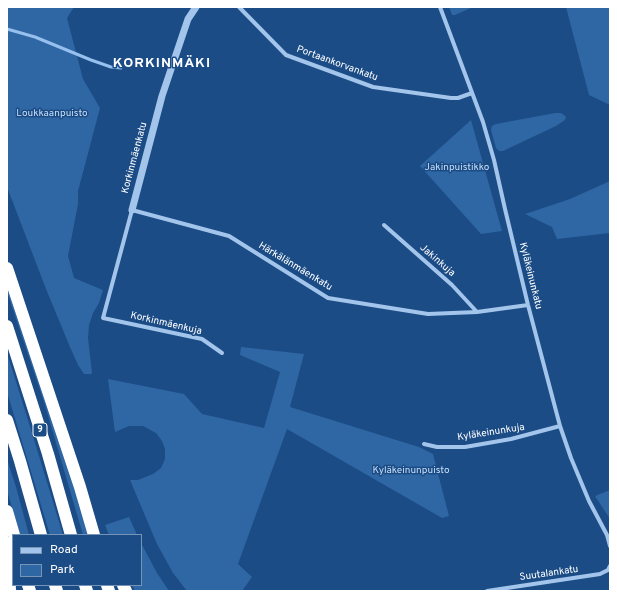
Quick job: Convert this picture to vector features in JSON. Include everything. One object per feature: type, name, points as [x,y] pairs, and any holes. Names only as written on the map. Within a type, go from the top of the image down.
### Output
[{"type":"highway","points":[[7,268],[80,487],[94,534]]},
{"type":"highway","name":"9","points":[[7,326],[48,454],[71,534]]},
{"type":"highway","points":[[7,420],[41,534]]},
{"type":"highway","points":[[80,487],[102,534]]},
{"type":"highway","points":[[7,511],[14,534]]},
{"type":"highway","points":[[7,542],[10,591]]},
{"type":"street","name":"Korkinmäenkatu","points":[[103,318],[162,96],[188,18],[196,7]]},
{"type":"street","name":"Portaankorvankatu","points":[[239,7],[286,55],[373,87],[451,98],[458,98],[472,93]]},
{"type":"street","name":"Kyläkeinunkatu","points":[[440,7],[483,122],[494,160],[528,305],[560,426],[580,480],[607,535],[610,546]]},
{"type":"street","name":"Härkälänmäenkatu","points":[[132,210],[228,236],[328,298],[428,314],[477,312],[528,305]]},
{"type":"street","name":"Jakinkuja","points":[[384,225],[452,285],[477,312]]},
{"type":"street","name":"Korkinmäenkuja","points":[[103,318],[202,339],[222,353]]},
{"type":"street","name":"Kyläkeinunkuja","points":[[424,444],[437,447],[465,447],[512,439],[560,426]]},
{"type":"street","name":"Suutalankatu","points":[[488,591],[600,574],[608,570],[610,566]]},
{"type":"green space","name":"Loukkaanpuisto","points":[[7,7],[74,7],[67,18],[83,79],[100,108],[78,191],[78,204],[68,256],[74,278],[103,290],[89,325],[88,338],[91,374],[84,374],[78,365],[46,289],[7,187]]},
{"type":"green space","points":[[449,7],[473,7],[452,15]]},
{"type":"green space","points":[[566,7],[610,7],[610,105],[589,95]]},
{"type":"green space","points":[[561,113],[564,115],[566,117],[565,120],[556,126],[503,151],[499,151],[496,148],[491,130],[492,126]]},
{"type":"green space","name":"Jakinpuistikko","points":[[471,120],[502,231],[481,234],[420,166]]},
{"type":"green space","points":[[610,181],[610,233],[557,239],[552,227],[525,214],[570,199]]},
{"type":"green space","points":[[7,282],[36,362],[89,534],[83,534],[44,402],[7,292]]},
{"type":"green space","name":"Kyläkeinunpuisto","points":[[241,347],[304,354],[290,407],[419,447],[433,454],[449,516],[442,518],[287,429],[238,564],[252,577],[242,591],[187,591],[173,573],[157,544],[130,480],[138,480],[153,474],[161,468],[165,459],[165,449],[162,441],[156,433],[143,426],[129,426],[115,432],[108,379],[184,394],[202,414],[264,428],[280,372],[240,355]]},
{"type":"green space","points":[[7,353],[63,534],[50,534],[7,392]]},
{"type":"green space","points":[[7,459],[29,534],[20,534],[7,490]]},
{"type":"green space","points":[[610,490],[610,519],[595,496]]},
{"type":"green space","points":[[129,517],[137,534],[109,534],[105,525]]},
{"type":"green space","points":[[142,545],[157,573],[169,591],[135,591],[132,586],[142,586]]},
{"type":"waterway","points":[[7,29],[35,37],[111,67],[121,68]]},
{"type":"district","name":"KORKINMÄKI","points":[[162,64]]}]
